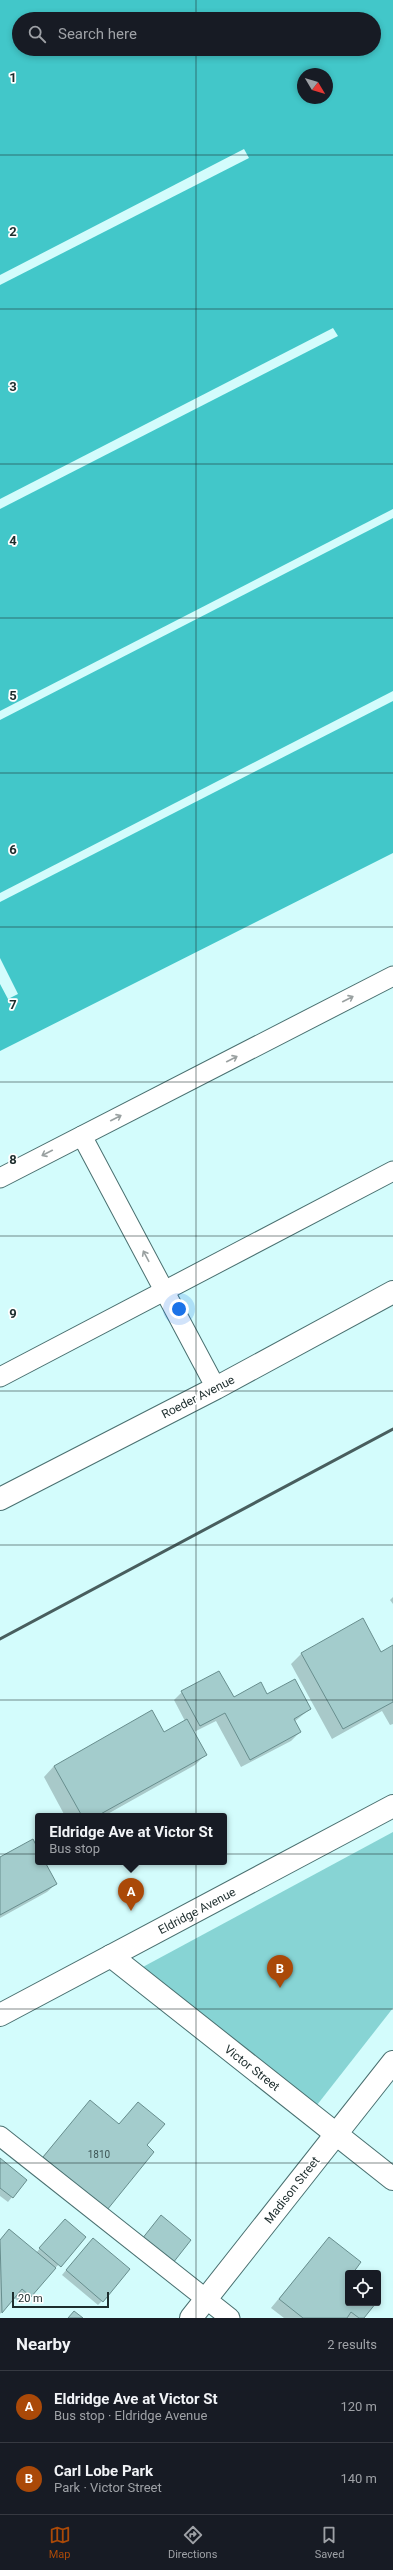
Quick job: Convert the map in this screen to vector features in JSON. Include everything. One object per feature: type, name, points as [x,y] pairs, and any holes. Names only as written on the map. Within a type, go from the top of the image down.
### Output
[{"type":"street","name":"Roeder Avenue","points":[[0,1499],[216,1388],[393,1292]]},
{"type":"street","name":"Eldridge Avenue","points":[[0,2015],[393,1806]]},
{"type":"street","name":"Victor Street","points":[[111,1956],[393,2179]]},
{"type":"street","name":"Madison Street","points":[[191,2318],[393,2062]]},
{"type":"lane","points":[[0,1178],[393,976]]},
{"type":"lane","points":[[82,1136],[216,1388]]},
{"type":"lane","points":[[0,1377],[393,1172]]},
{"type":"lane","points":[[0,2136],[230,2318]]},
{"type":"shaded area","points":[[0,0],[393,0],[393,853],[0,1051]]},
{"type":"shaded area","points":[[393,1832],[393,2008],[317,2105],[141,1968]]},
{"type":"pier","points":[[244,149],[249,158],[0,285],[0,275]]},
{"type":"pier","points":[[333,328],[338,336],[0,509],[0,499]]},
{"type":"pier","points":[[393,509],[393,518],[0,720],[0,711]]},
{"type":"pier","points":[[393,691],[393,701],[0,902],[0,893]]},
{"type":"pier","points":[[0,958],[18,994],[8,999],[0,984]]},
{"type":"building","points":[[363,1618],[381,1652],[393,1645],[393,1702],[343,1729],[301,1653]]},
{"type":"building","points":[[219,1671],[234,1697],[261,1682],[267,1694],[295,1679],[311,1709],[294,1719],[301,1732],[250,1760],[225,1713],[200,1726],[181,1691]]},
{"type":"building","points":[[152,1710],[164,1732],[187,1719],[207,1755],[102,1813],[80,1813],[54,1766]]},
{"type":"building","points":[[33,1839],[35,1843],[35,1865],[47,1865],[57,1884],[0,1915],[0,1857]]},
{"type":"building","points":[[90,2100],[119,2124],[138,2102],[165,2124],[147,2145],[154,2152],[107,2210],[43,2157]]},
{"type":"building","points":[[0,2158],[27,2180],[13,2198],[0,2188]]},
{"type":"building","points":[[161,2215],[191,2240],[169,2268],[138,2244]]},
{"type":"building","points":[[65,2219],[86,2237],[61,2267],[39,2248]]},
{"type":"building","points":[[9,2229],[56,2268],[31,2297],[22,2289],[2,2313],[0,2240]]},
{"type":"building","points":[[329,2237],[361,2262],[355,2270],[345,2270],[345,2306],[374,2306],[364,2318],[359,2318],[351,2312],[347,2318],[303,2318],[279,2299]]},
{"type":"building","points":[[93,2238],[130,2269],[103,2302],[66,2270]]},
{"type":"building","points":[[74,2311],[83,2318],[68,2318]]},
{"type":"railway","points":[[0,1639],[393,1429]]},
{"type":"place","name":"Eldridge Ave at Victor St","points":[[131,1911]]},
{"type":"place","name":"Carl Lobe Park","points":[[280,1988]]}]
